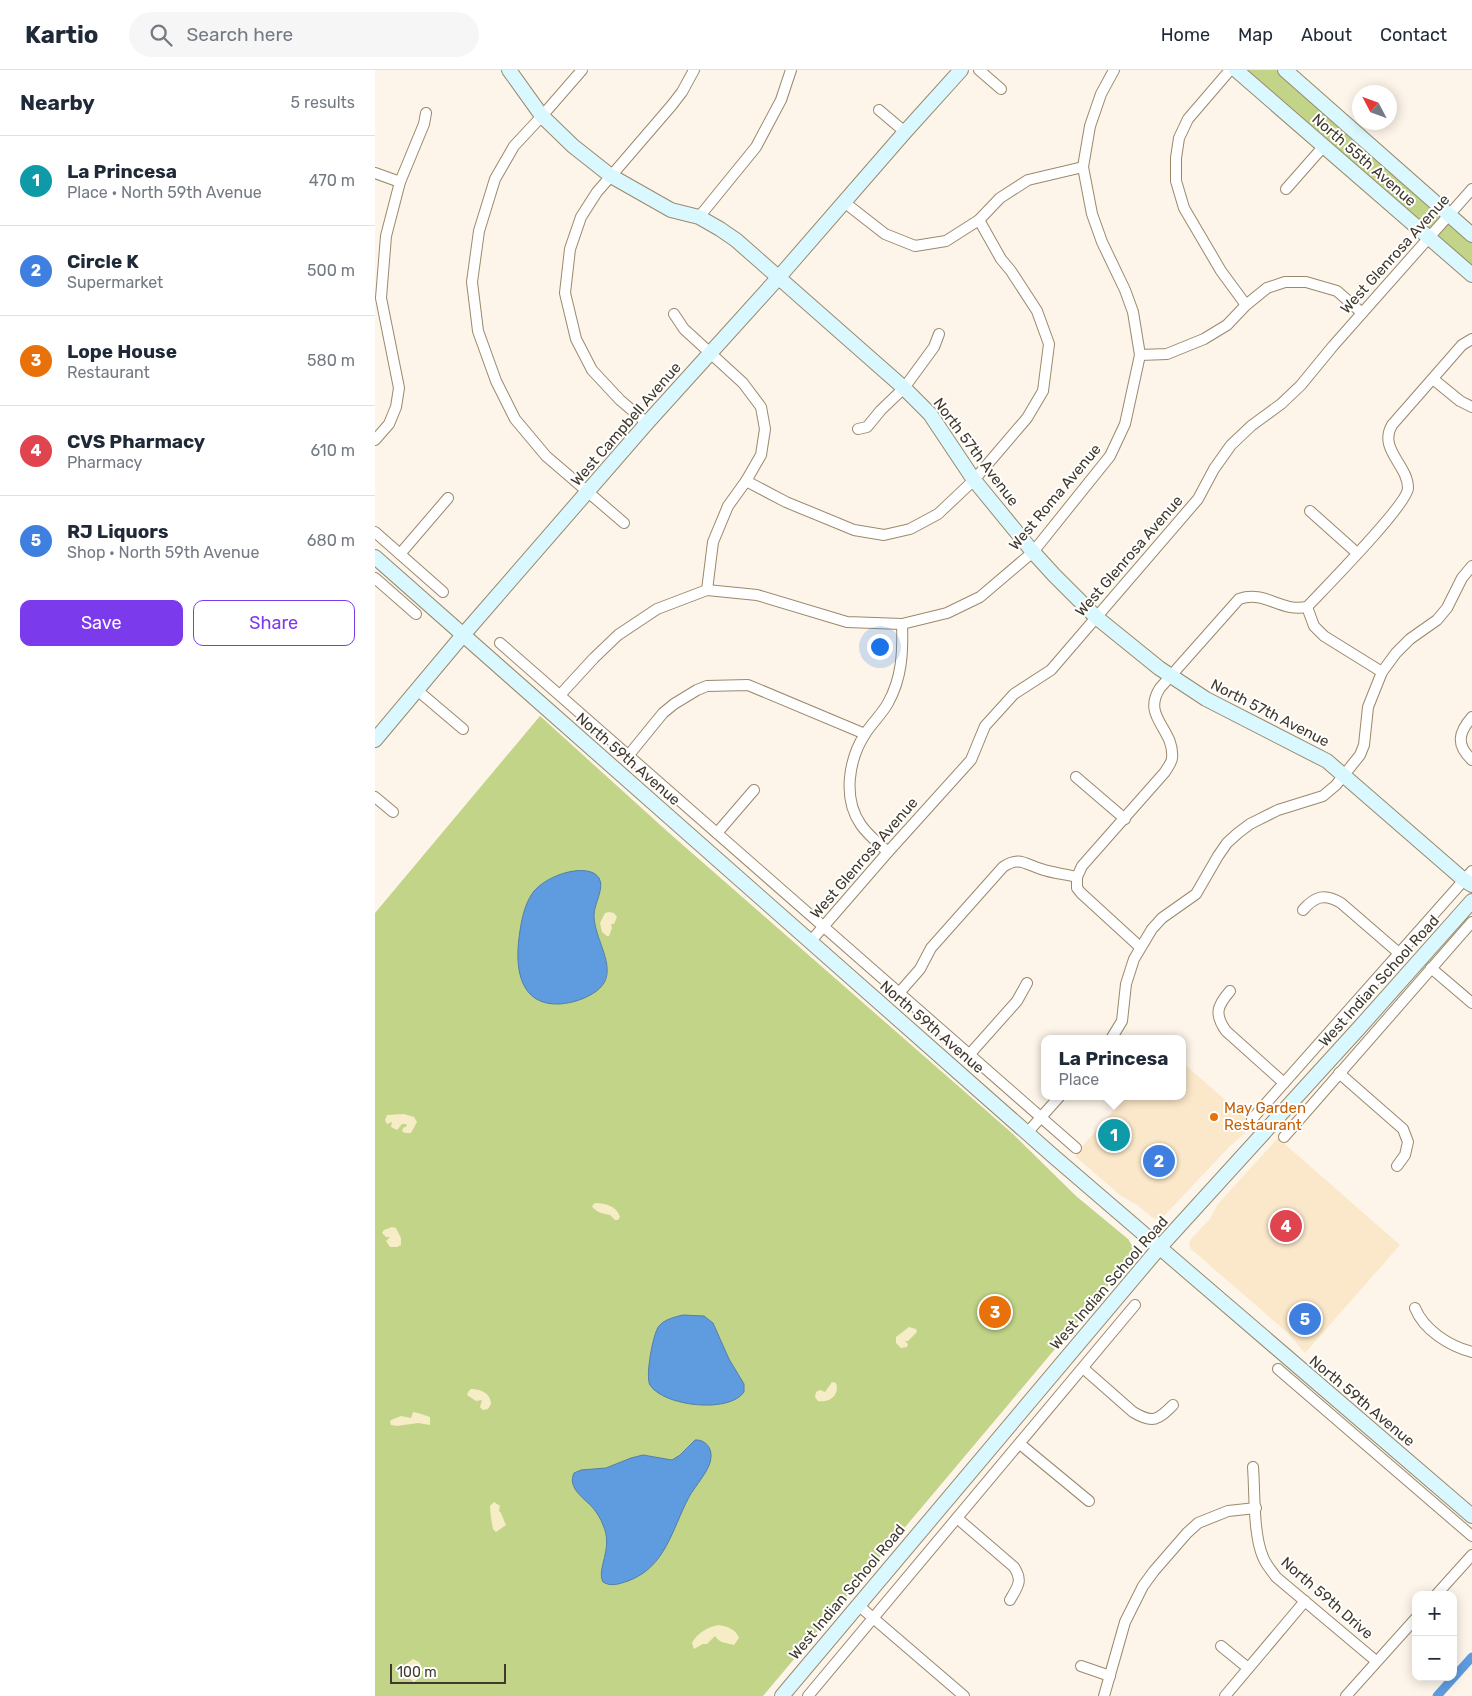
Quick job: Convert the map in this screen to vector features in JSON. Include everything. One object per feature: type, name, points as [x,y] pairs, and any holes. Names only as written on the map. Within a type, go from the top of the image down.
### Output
[{"type":"street","name":"North 57th Avenue","points":[[509,70],[542,116],[573,146],[611,176],[671,210],[699,217],[735,240],[904,388],[930,414],[974,480],[1033,552],[1096,617],[1171,676],[1213,703],[1320,756],[1469,879]]},
{"type":"street","points":[[582,70],[514,146],[495,179],[479,231],[472,282],[478,331],[496,381],[515,419],[546,456],[623,523]]},
{"type":"street","points":[[647,423],[620,400],[592,370],[576,339],[565,294],[570,249],[581,217],[597,192],[672,105],[682,92],[694,70]]},
{"type":"street","points":[[699,217],[756,147],[781,100],[791,70]]},
{"type":"street","name":"West Campbell Avenue","points":[[375,740],[463,635],[647,423],[779,277],[961,70]]},
{"type":"street","points":[[979,70],[1001,89]]},
{"type":"street","name":"West Roma Avenue","points":[[559,695],[618,635],[657,609],[707,590],[757,595],[847,622],[903,624],[947,612],[981,597],[1033,552],[1110,456],[1125,424],[1140,354],[1133,312],[1125,290],[1102,242],[1092,214],[1083,167],[1090,126],[1101,94],[1114,70]]},
{"type":"street","points":[[1230,70],[1187,119],[1177,148],[1176,181],[1184,208],[1221,271],[1246,305]]},
{"type":"street","name":"North 55th Avenue","points":[[1236,70],[1472,275]]},
{"type":"street","name":"North 55th Avenue","points":[[1285,70],[1472,235]]},
{"type":"street","points":[[879,110],[905,132]]},
{"type":"street","points":[[375,440],[389,424],[396,407],[399,388],[381,298],[387,236],[400,182],[424,124],[426,114]]},
{"type":"street","points":[[1286,189],[1323,146]]},
{"type":"street","points":[[844,202],[885,234],[915,246],[945,241],[979,220],[1000,198],[1028,180],[1083,167]]},
{"type":"street","points":[[375,174],[400,182]]},
{"type":"street","name":"West Glenrosa Avenue","points":[[810,942],[887,852],[971,760],[985,726],[990,719],[1014,694],[1051,670],[1198,499],[1231,445],[1251,426],[1281,404],[1301,386],[1333,346],[1472,189]]},
{"type":"street","points":[[746,481],[786,502],[854,530],[883,535],[910,529],[938,514],[974,480],[1027,418],[1043,391],[1049,344],[1037,312],[1011,271],[1001,259],[979,220]]},
{"type":"street","points":[[1140,354],[1167,354],[1204,339],[1227,325],[1246,305],[1267,288],[1285,282],[1306,282],[1337,291],[1362,313]]},
{"type":"street","points":[[674,314],[684,329],[743,383],[761,407],[765,429],[761,455],[746,481],[728,506],[713,542],[707,590]]},
{"type":"street","points":[[858,429],[867,428],[881,410],[904,388],[934,347],[939,334]]},
{"type":"street","points":[[1140,947],[1081,893],[1077,888],[1077,876],[1082,866],[1165,772],[1173,759],[1172,746],[1155,712],[1153,701],[1160,688],[1239,600],[1248,596],[1258,596],[1287,607],[1307,607],[1357,553],[1404,499],[1408,489],[1405,477],[1389,444],[1388,433],[1392,425],[1462,345],[1472,339]]},
{"type":"street","points":[[1433,379],[1460,401],[1472,407]]},
{"type":"street","points":[[400,554],[448,498]]},
{"type":"street","points":[[1310,511],[1357,553]]},
{"type":"street","points":[[375,532],[443,592]]},
{"type":"street","name":"North 59th Avenue","points":[[375,556],[1027,1133],[1472,1516]]},
{"type":"street","points":[[1114,1035],[1122,1022],[1126,984],[1134,959],[1140,947],[1162,918],[1196,894],[1218,856],[1227,843],[1238,833],[1250,824],[1278,810],[1323,796],[1344,776],[1360,755],[1364,745],[1368,707],[1382,672],[1405,644],[1422,629],[1437,620],[1447,608],[1462,578],[1472,566]]},
{"type":"street","points":[[375,578],[416,614]]},
{"type":"street","points":[[1307,607],[1314,626],[1323,636],[1382,672]]},
{"type":"street","points":[[887,852],[859,823],[850,795],[851,766],[865,734],[888,703],[900,675],[903,653],[903,624]]},
{"type":"street","name":"North 59th Avenue","points":[[500,643],[1076,1148]]},
{"type":"street","points":[[628,756],[663,713],[674,704],[707,686],[748,685],[865,734]]},
{"type":"street","points":[[417,690],[463,729]]},
{"type":"street","points":[[1472,718],[1465,725],[1460,741],[1466,754],[1472,760]]},
{"type":"street","points":[[1076,776],[1125,819]]},
{"type":"street","points":[[717,833],[754,790]]},
{"type":"street","points":[[375,796],[393,812]]},
{"type":"street","points":[[899,993],[920,968],[931,948],[1003,867],[1009,863],[1023,862],[1039,869],[1077,876]]},
{"type":"street","name":"West Indian School Road","points":[[1252,1119],[1399,954],[1469,879]]},
{"type":"street","points":[[1303,910],[1312,900],[1321,898],[1335,899],[1399,954]]},
{"type":"street","name":"West Indian School Road","points":[[781,1696],[1159,1248],[1354,1034],[1472,900]]},
{"type":"street","name":"West Indian School Road","points":[[1284,1137],[1472,922]]},
{"type":"street","points":[[1431,968],[1472,1002]]},
{"type":"street","points":[[969,1055],[1017,1001],[1027,983]]},
{"type":"street","points":[[1230,991],[1219,1003],[1221,1024],[1226,1031],[1284,1083]]},
{"type":"street","points":[[1339,1073],[1403,1129],[1408,1142],[1405,1155],[1397,1166]]},
{"type":"street","points":[[1027,1133],[1057,1100]]},
{"type":"street","points":[[807,1696],[1135,1305]]},
{"type":"street","points":[[1415,1308],[1423,1322],[1436,1334],[1460,1349],[1472,1352]]},
{"type":"street","points":[[1083,1368],[1133,1412],[1142,1417],[1149,1419],[1161,1417],[1173,1404]]},
{"type":"street","name":"North 59th Avenue","points":[[1277,1369],[1472,1536]]},
{"type":"street","points":[[1020,1444],[1089,1501]]},
{"type":"street","name":"North 59th Drive","points":[[1253,1466],[1255,1508],[1260,1548],[1267,1565],[1277,1577],[1376,1661]]},
{"type":"street","points":[[1104,1696],[1111,1676],[1116,1648],[1125,1622],[1143,1586],[1168,1554],[1198,1523],[1228,1511],[1255,1508]]},
{"type":"street","points":[[957,1518],[1014,1567],[1019,1575],[1019,1581],[1010,1600]]},
{"type":"street","points":[[1440,1591],[1472,1554]]},
{"type":"street","points":[[1225,1696],[1305,1601]]},
{"type":"street","points":[[858,1605],[964,1696]]},
{"type":"street","points":[[1346,1696],[1412,1622]]},
{"type":"street","points":[[1221,1646],[1248,1668]]},
{"type":"street","points":[[1081,1666],[1111,1676]]},
{"type":"shaded area","points":[[1186,1066],[1253,1126],[1230,1146],[1159,1219],[1153,1218],[1137,1205],[1121,1196],[1075,1156],[1123,1100],[1186,1100]]},
{"type":"shaded area","points":[[1278,1138],[1400,1245],[1305,1353],[1288,1333],[1191,1249],[1189,1245],[1190,1240],[1210,1219],[1217,1205]]},
{"type":"green space","points":[[1244,70],[1278,70],[1468,236],[1472,240],[1472,270]]},
{"type":"green space","points":[[540,716],[668,832],[1013,1134],[1076,1196],[1128,1239],[1133,1247],[1132,1252],[1108,1286],[763,1696],[375,1696],[375,913]]},
{"type":"sand","points":[[605,913],[614,913],[617,917],[614,924],[611,924],[612,928],[609,936],[607,936],[602,932],[600,923]]},
{"type":"sand","points":[[404,1114],[414,1117],[417,1122],[411,1133],[402,1131],[407,1126],[406,1124],[402,1124],[397,1130],[391,1127],[392,1122],[387,1124],[385,1120],[387,1115]]},
{"type":"sand","points":[[595,1203],[610,1206],[616,1210],[620,1217],[618,1220],[615,1220],[610,1215],[597,1211],[592,1206]]},
{"type":"sand","points":[[392,1227],[396,1228],[401,1238],[401,1245],[397,1247],[390,1247],[386,1241],[390,1237],[386,1237],[382,1233],[384,1230]]},
{"type":"sand","points":[[909,1327],[916,1329],[917,1332],[908,1341],[905,1341],[908,1344],[907,1347],[901,1348],[896,1343],[896,1337]]},
{"type":"sand","points":[[832,1382],[836,1383],[837,1387],[833,1397],[826,1401],[818,1401],[815,1397],[816,1392],[820,1390],[825,1392]]},
{"type":"sand","points":[[471,1389],[487,1394],[491,1400],[488,1409],[483,1410],[480,1407],[482,1400],[476,1401],[467,1395]]},
{"type":"sand","points":[[413,1412],[430,1417],[430,1425],[418,1423],[391,1425],[391,1420],[401,1416],[411,1418]]},
{"type":"sand","points":[[494,1502],[500,1506],[499,1511],[506,1525],[496,1532],[493,1529],[490,1509]]},
{"type":"sand","points":[[719,1625],[736,1632],[739,1638],[734,1645],[721,1641],[715,1636],[707,1644],[694,1649],[692,1643],[700,1634],[707,1629]]},
{"type":"sand","points":[[413,1659],[419,1662],[423,1670],[420,1675],[416,1674],[418,1679],[414,1682],[402,1667]]},
{"type":"water","points":[[574,871],[591,872],[597,875],[601,882],[594,915],[595,926],[607,968],[606,978],[602,986],[584,998],[564,1004],[547,1003],[536,999],[528,992],[523,983],[518,962],[522,920],[525,907],[538,887],[563,873]]},
{"type":"water","points":[[683,1315],[704,1316],[713,1323],[729,1359],[744,1384],[744,1392],[736,1399],[725,1403],[696,1405],[668,1398],[657,1392],[650,1385],[649,1365],[657,1330],[664,1322]]},
{"type":"water","points":[[695,1440],[704,1442],[709,1447],[711,1453],[710,1462],[706,1472],[689,1497],[660,1557],[641,1575],[618,1584],[606,1584],[601,1577],[607,1542],[606,1534],[596,1512],[577,1492],[572,1478],[574,1473],[581,1470],[606,1468],[643,1455],[672,1460]]},
{"type":"waterway","points":[[1437,1696],[1472,1657]]},
{"type":"place","name":"May Garden Restaurant","points":[[1214,1117]]},
{"type":"place","name":"La Princesa","points":[[1114,1135]]},
{"type":"place","name":"Circle K","points":[[1159,1161]]},
{"type":"place","name":"CVS Pharmacy","points":[[1286,1226]]},
{"type":"place","name":"Lope House","points":[[995,1312]]},
{"type":"place","name":"RJ Liquors","points":[[1305,1319]]}]
